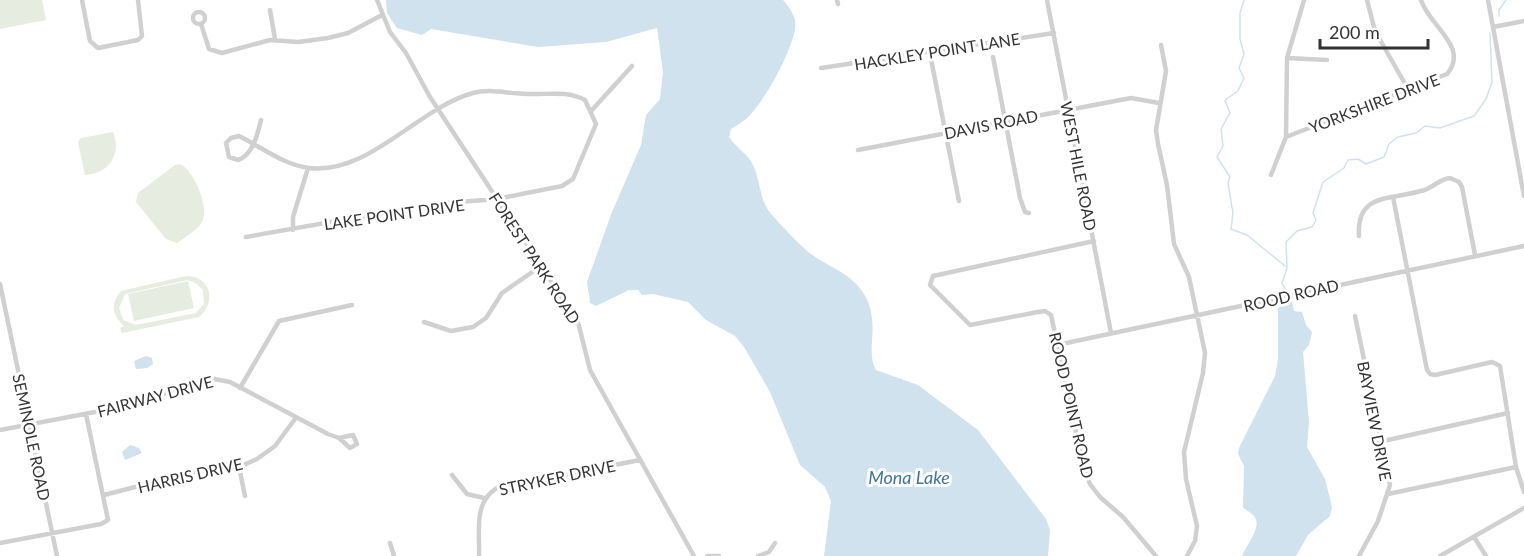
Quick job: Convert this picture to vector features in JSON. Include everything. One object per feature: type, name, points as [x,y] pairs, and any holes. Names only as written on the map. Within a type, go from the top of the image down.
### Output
[{"type":"street","points":[[82,0],[90,41],[98,48],[138,40],[142,36],[138,0]]},
{"type":"street","name":"FOREST PARK ROAD","points":[[377,0],[390,33],[406,53],[437,109],[578,322],[590,370],[694,556]]},
{"type":"street","name":"WEST HILE ROAD","points":[[1047,0],[1111,333]]},
{"type":"street","points":[[1271,175],[1286,137],[1287,58],[1304,0]]},
{"type":"street","points":[[1367,0],[1371,23],[1408,88]]},
{"type":"street","name":"YORKSHIRE DRIVE","points":[[1286,137],[1447,74],[1455,62],[1452,46],[1428,17],[1421,0]]},
{"type":"street","points":[[1488,0],[1524,196]]},
{"type":"street","points":[[270,10],[275,39]]},
{"type":"street","points":[[201,24],[206,44],[215,53],[275,39],[298,42],[328,38],[348,33],[382,15]]},
{"type":"street","points":[[1493,27],[1524,21]]},
{"type":"street","name":"HACKLEY POINT LANE","points":[[821,68],[1054,33]]},
{"type":"street","points":[[1161,45],[1166,71],[1156,130],[1174,244],[1190,277],[1205,362],[1184,452],[1186,479],[1197,526],[1194,542],[1187,556]]},
{"type":"street","points":[[993,57],[1022,204],[1025,212],[1029,213]]},
{"type":"street","points":[[1287,58],[1327,60]]},
{"type":"street","points":[[931,59],[958,201]]},
{"type":"street","points":[[261,120],[253,144],[243,158],[234,159],[226,153],[226,143],[231,138],[239,136],[253,144],[308,168],[344,164],[401,134],[437,109],[465,95],[493,90],[521,94],[571,94],[585,100],[592,110],[632,66]]},
{"type":"street","name":"DAVIS ROAD","points":[[858,150],[1136,97],[1159,103]]},
{"type":"street","name":"LAKE POINT DRIVE","points":[[246,237],[433,204],[497,200],[569,184],[595,129],[592,110]]},
{"type":"street","points":[[293,230],[296,207],[308,168]]},
{"type":"street","points":[[1359,237],[1358,224],[1361,213],[1368,205],[1423,191],[1445,178],[1455,179],[1461,187],[1475,255]]},
{"type":"street","points":[[1393,197],[1427,370],[1430,374],[1497,363],[1516,467],[1524,492]]},
{"type":"street","name":"ROOD POINT ROAD","points":[[1094,241],[933,276],[931,280],[934,291],[970,325],[1045,311],[1051,315],[1083,465],[1090,484],[1156,556]]},
{"type":"street","name":"ROOD ROAD","points":[[1057,345],[1524,246]]},
{"type":"street","points":[[424,322],[450,331],[472,327],[486,318],[502,293],[541,266]]},
{"type":"street","name":"SEMINOLE ROAD","points":[[0,288],[57,556]]},
{"type":"street","points":[[240,388],[274,325],[279,321],[352,305]]},
{"type":"street","name":"BAYVIEW DRIVE","points":[[1355,316],[1379,442],[1388,474],[1388,494],[1378,521],[1359,556]]},
{"type":"street","name":"FAIRWAY DRIVE","points":[[0,430],[132,405],[209,378],[220,378],[295,418],[339,438]]},
{"type":"street","points":[[0,543],[106,522],[108,516],[86,414]]},
{"type":"street","points":[[1379,442],[1508,414]]},
{"type":"street","name":"HARRIS DRIVE","points":[[104,495],[197,471],[239,466],[257,459],[275,446],[295,418]]},
{"type":"street","name":"STRYKER DRIVE","points":[[452,475],[467,494],[484,498],[497,488],[640,460]]},
{"type":"street","points":[[239,466],[245,496]]},
{"type":"street","points":[[1388,494],[1516,467]]},
{"type":"street","points":[[479,556],[481,504],[484,498]]},
{"type":"street","points":[[1440,556],[1524,508]]},
{"type":"street","points":[[1474,537],[1486,556]]},
{"type":"street","points":[[390,543],[394,556]]},
{"type":"street","points":[[758,556],[769,552],[775,543]]},
{"type":"street","points":[[707,556],[719,556]]},
{"type":"shaded area","points":[[0,0],[42,0],[46,20],[0,29]]},
{"type":"shaded area","points":[[113,132],[116,148],[111,161],[101,171],[85,175],[78,142],[81,138]]},
{"type":"shaded area","points":[[180,164],[195,181],[202,199],[204,216],[198,228],[177,243],[166,239],[136,202],[138,193],[175,165]]},
{"type":"shaded area","points":[[186,276],[201,280],[209,291],[209,297],[205,311],[199,317],[122,333],[120,328],[124,326],[117,318],[114,309],[115,300],[121,291]],"holes":[[[187,280],[196,283],[203,290],[204,304],[196,313],[136,325],[123,320],[119,308],[125,294]]]},
{"type":"shaded area","points":[[188,281],[194,308],[134,321],[128,294]]},
{"type":"water","name":"Mona Lake","points":[[386,0],[783,0],[795,20],[792,41],[772,84],[746,119],[731,129],[729,137],[753,165],[762,198],[772,215],[807,251],[850,278],[862,291],[871,314],[872,354],[876,370],[918,385],[978,430],[1046,519],[1050,530],[1048,556],[824,556],[831,501],[825,487],[800,465],[770,392],[744,347],[735,336],[706,320],[688,302],[653,294],[642,295],[638,290],[629,290],[596,306],[590,303],[587,282],[612,212],[641,145],[646,115],[660,99],[663,72],[657,28],[606,42],[538,47],[431,29],[422,35],[397,28],[387,13]]},
{"type":"water","points":[[1292,301],[1294,311],[1302,312],[1306,325],[1312,332],[1309,345],[1303,352],[1309,422],[1307,447],[1325,479],[1332,507],[1330,516],[1308,535],[1296,556],[1242,556],[1255,531],[1256,520],[1243,507],[1244,466],[1238,454],[1239,448],[1275,376],[1278,359],[1278,308]]},
{"type":"water","points":[[146,356],[152,358],[153,364],[147,368],[136,369],[134,361]]},
{"type":"water","points":[[130,445],[139,448],[142,453],[125,460],[122,452]]},
{"type":"waterway","points":[[1244,0],[1240,13],[1240,39],[1244,54],[1239,68],[1244,78],[1238,91],[1225,100],[1230,113],[1221,129],[1223,146],[1217,157],[1230,177],[1228,183],[1233,213],[1231,229],[1247,235],[1285,266]]},
{"type":"waterway","points":[[1499,16],[1499,10],[1506,0]]},
{"type":"waterway","points":[[1287,292],[1282,283],[1287,268],[1286,242],[1297,231],[1312,227],[1316,220],[1313,213],[1323,182],[1344,168],[1348,160],[1358,159],[1366,164],[1384,157],[1389,144],[1398,137],[1416,133],[1425,126],[1440,128],[1474,116],[1486,99],[1492,82],[1490,33]]}]
